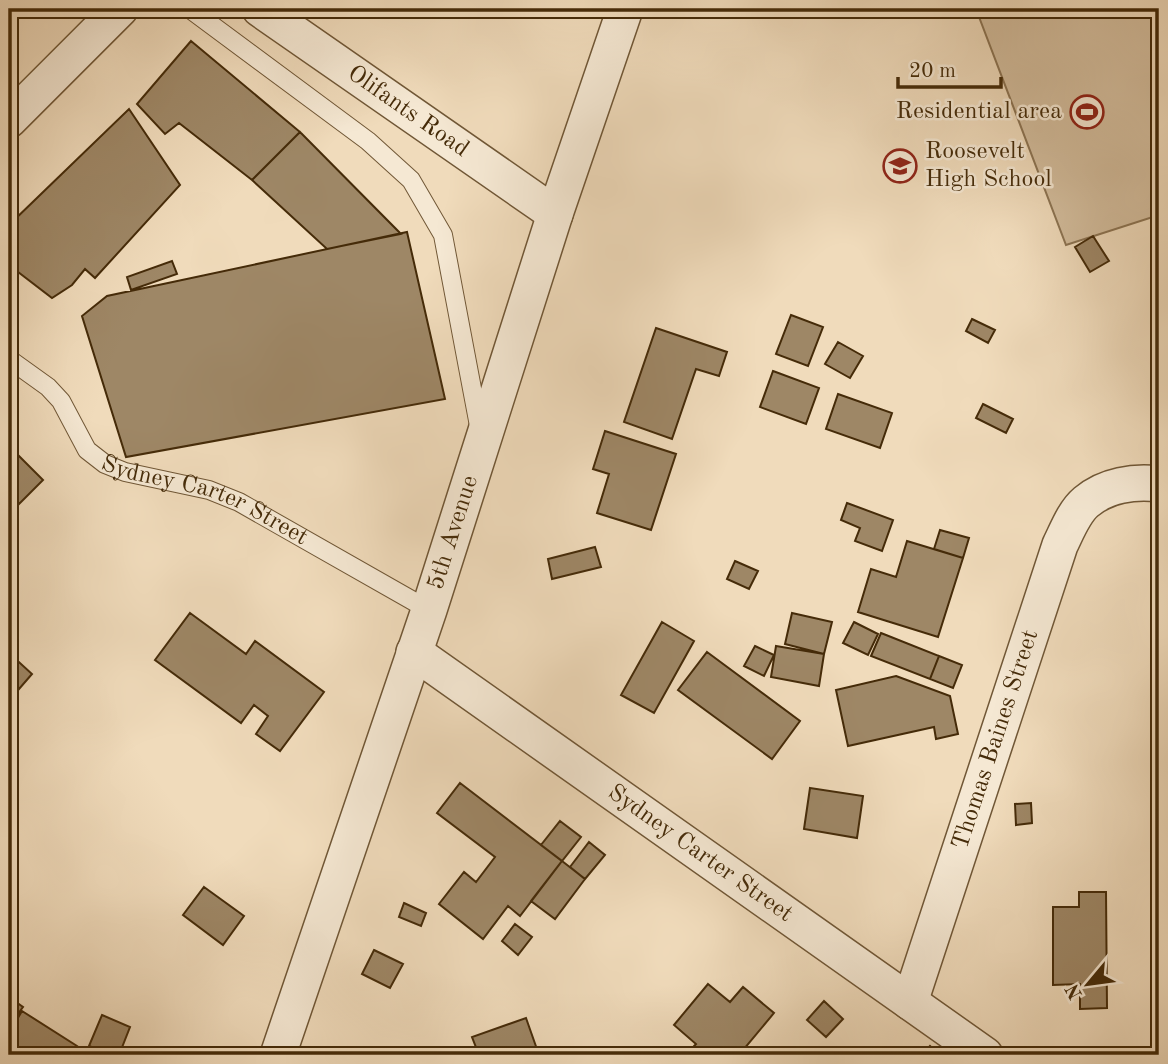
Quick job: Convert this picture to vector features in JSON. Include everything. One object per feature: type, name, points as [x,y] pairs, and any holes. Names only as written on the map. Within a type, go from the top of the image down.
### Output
[{"type":"street","points":[[9,120],[120,9]]},
{"type":"street","name":"Olifants Road","points":[[260,9],[555,214]]},
{"type":"street","name":"5th Avenue","points":[[278,1055],[429,610],[555,214],[625,9]]},
{"type":"street","name":"Thomas Baines Street","points":[[909,1002],[1060,545],[1085,503],[1124,484],[1159,484]]},
{"type":"street","name":"Sydney Carter Street","points":[[415,652],[985,1055]]},
{"type":"lane","points":[[190,9],[368,141],[411,180],[443,235],[482,443]]},
{"type":"lane","name":"Sydney Carter Street","points":[[9,359],[48,387],[61,401],[87,450],[106,464],[125,472],[209,490],[239,502],[429,610]]},
{"type":"shaded area","name":"Residential area","points":[[976,9],[1159,9],[1159,215],[1066,245]]},
{"type":"building","points":[[191,41],[300,132],[252,180],[179,123],[165,134],[137,104]]},
{"type":"building","points":[[129,109],[180,185],[95,278],[85,269],[72,285],[52,298],[9,265],[9,225]]},
{"type":"building","points":[[300,132],[401,234],[327,249],[252,180]]},
{"type":"building","points":[[407,232],[445,399],[126,457],[82,316],[107,296]]},
{"type":"building","points":[[1093,236],[1109,261],[1090,272],[1075,247]]},
{"type":"building","points":[[172,261],[177,274],[131,290],[127,277]]},
{"type":"building","points":[[791,315],[823,327],[808,366],[776,354]]},
{"type":"building","points":[[972,319],[995,330],[988,343],[966,331]]},
{"type":"building","points":[[656,328],[727,352],[719,376],[696,369],[672,439],[624,422]]},
{"type":"building","points":[[838,342],[863,356],[850,378],[825,364]]},
{"type":"building","points":[[773,371],[819,388],[806,424],[760,407]]},
{"type":"building","points":[[838,394],[892,413],[880,448],[826,429]]},
{"type":"building","points":[[983,404],[1013,419],[1006,433],[976,418]]},
{"type":"building","points":[[605,431],[676,454],[651,530],[597,513],[609,474],[593,469]]},
{"type":"building","points":[[9,446],[43,480],[19,504],[9,493]]},
{"type":"building","points":[[847,503],[893,520],[882,551],[855,541],[860,528],[841,520]]},
{"type":"building","points":[[940,530],[969,538],[963,558],[934,549]]},
{"type":"building","points":[[907,541],[963,558],[938,637],[858,612],[871,569],[896,577]]},
{"type":"building","points":[[595,547],[601,567],[552,579],[548,559]]},
{"type":"building","points":[[735,561],[758,571],[749,589],[727,579]]},
{"type":"building","points":[[190,613],[246,654],[255,641],[324,692],[280,751],[256,734],[268,716],[254,705],[241,723],[155,660]]},
{"type":"building","points":[[792,613],[832,622],[824,654],[785,644]]},
{"type":"building","points":[[662,622],[694,641],[654,713],[621,695]]},
{"type":"building","points":[[854,622],[878,634],[868,655],[843,643]]},
{"type":"building","points":[[881,633],[939,656],[930,679],[871,656]]},
{"type":"building","points":[[755,646],[774,655],[764,676],[744,666]]},
{"type":"building","points":[[776,646],[824,654],[819,686],[771,677]]},
{"type":"building","points":[[707,652],[800,721],[772,759],[678,690]]},
{"type":"building","points":[[9,653],[32,674],[19,689],[9,680]]},
{"type":"building","points":[[939,656],[962,665],[953,688],[930,679]]},
{"type":"building","points":[[896,676],[950,696],[958,734],[936,739],[934,727],[848,746],[836,690]]},
{"type":"building","points":[[460,783],[562,861],[520,916],[508,906],[483,939],[439,904],[464,872],[476,882],[495,857],[437,813]]},
{"type":"building","points":[[810,788],[863,796],[857,838],[804,829]]},
{"type":"building","points":[[1031,803],[1032,823],[1016,825],[1015,804]]},
{"type":"building","points":[[560,821],[581,837],[562,861],[541,845]]},
{"type":"building","points":[[589,842],[605,855],[585,879],[570,867]]},
{"type":"building","points":[[562,861],[585,879],[555,919],[531,901]]},
{"type":"building","points":[[204,887],[244,916],[223,945],[183,915]]},
{"type":"building","points":[[1079,892],[1106,892],[1107,1008],[1080,1009],[1080,984],[1053,985],[1053,907],[1079,907]]},
{"type":"building","points":[[404,903],[426,913],[421,926],[399,917]]},
{"type":"building","points":[[515,924],[532,937],[518,955],[502,941]]},
{"type":"building","points":[[374,950],[403,964],[390,988],[362,974]]},
{"type":"building","points":[[708,984],[730,1002],[743,987],[774,1013],[739,1055],[686,1055],[696,1044],[674,1025]]},
{"type":"building","points":[[9,997],[23,1007],[9,1026]]},
{"type":"building","points":[[824,1001],[843,1019],[826,1037],[807,1020]]},
{"type":"building","points":[[22,1011],[77,1046],[71,1055],[28,1055],[9,1043],[9,1033]]},
{"type":"building","points":[[102,1015],[130,1027],[119,1055],[89,1046]]},
{"type":"building","points":[[526,1018],[539,1055],[479,1055],[472,1037]]},
{"type":"building","points":[[930,1046],[940,1055],[922,1055]]},
{"type":"place","name":"Residential area","points":[[1087,112]]},
{"type":"place","name":"Roosevelt High School","points":[[900,166]]}]
